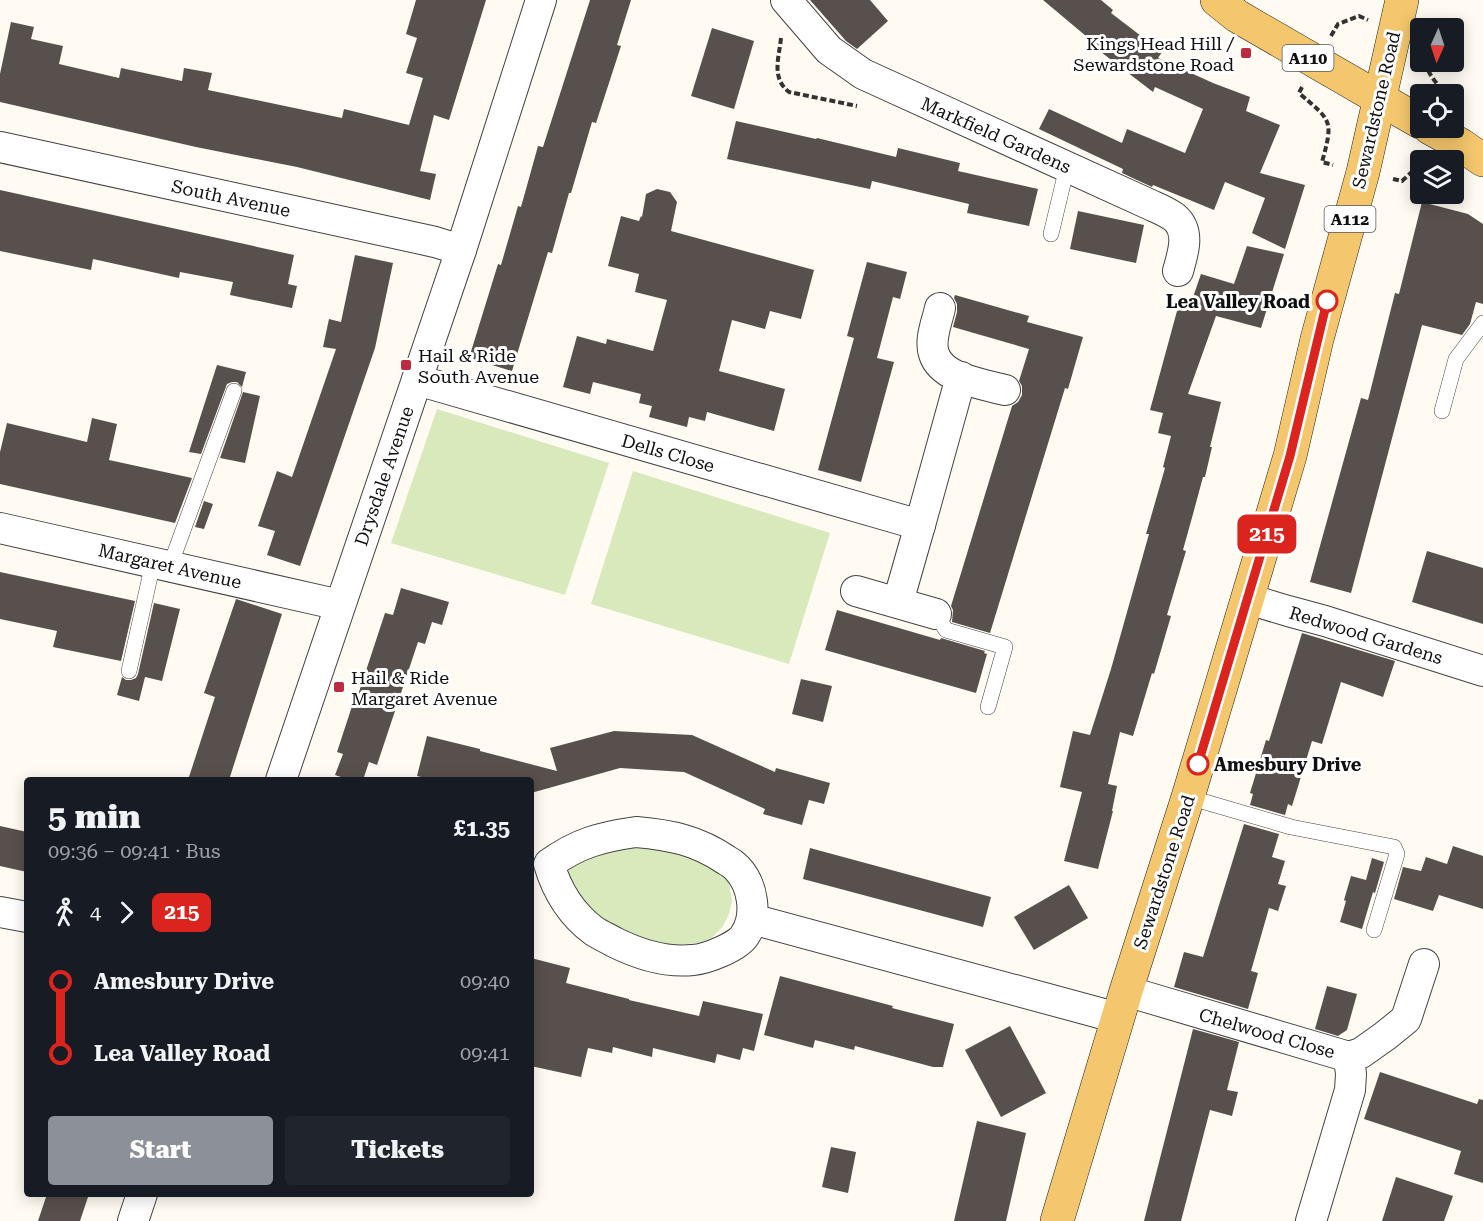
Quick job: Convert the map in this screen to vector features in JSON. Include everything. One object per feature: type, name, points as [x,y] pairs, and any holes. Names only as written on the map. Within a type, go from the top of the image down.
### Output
[{"type":"main road","name":"A110","points":[[1217,0],[1237,16],[1410,116]]},
{"type":"main road","name":"Sewardstone Road","points":[[1057,1221],[1290,456],[1317,339],[1363,172],[1402,0]]},
{"type":"main road","points":[[1448,138],[1483,160]]},
{"type":"street","name":"Drysdale Avenue","points":[[281,777],[461,250],[541,0]]},
{"type":"street","name":"Markfield Gardens","points":[[786,0],[829,50],[863,74],[1175,218],[1183,229],[1185,244],[1178,271]]},
{"type":"street","name":"South Avenue","points":[[0,147],[435,242],[461,250]]},
{"type":"street","points":[[940,308],[933,338],[934,354],[941,366],[950,374],[1005,390]]},
{"type":"street","points":[[898,602],[961,377]]},
{"type":"street","name":"Dells Close","points":[[417,380],[920,525]]},
{"type":"street","name":"Margaret Avenue","points":[[0,528],[340,605]]},
{"type":"street","points":[[856,591],[936,614]]},
{"type":"street","name":"Redwood Gardens","points":[[1248,599],[1483,671]]},
{"type":"street","points":[[627,833],[664,835],[692,841],[737,867],[748,885],[753,903],[752,919],[745,937],[713,956],[693,960],[670,960],[644,956],[595,932],[577,916],[540,862],[581,844],[627,833]]},
{"type":"street","points":[[0,912],[24,916]]},
{"type":"street","points":[[752,919],[1122,1005]]},
{"type":"street","points":[[1349,1057],[1361,1053],[1406,1019],[1424,964]]},
{"type":"street","name":"Chelwood Close","points":[[1122,1005],[1349,1057],[1350,1090],[1311,1221]]},
{"type":"street","points":[[133,1221],[141,1197]]},
{"type":"lane","points":[[1051,234],[1067,167]]},
{"type":"lane","points":[[1442,411],[1456,359],[1483,323]]},
{"type":"lane","points":[[129,671],[162,564],[234,391]]},
{"type":"lane","points":[[936,614],[946,630],[1005,647],[988,706]]},
{"type":"lane","points":[[1188,797],[1291,827],[1394,847],[1397,854],[1374,930]]},
{"type":"green space","points":[[437,409],[609,463],[565,595],[391,543]]},
{"type":"green space","points":[[633,471],[830,533],[789,664],[591,604]]},
{"type":"green space","points":[[661,845],[715,868],[729,881],[732,901],[729,914],[723,926],[712,938],[699,943],[672,945],[642,941],[612,927],[589,910],[568,886],[566,866],[604,848]]},
{"type":"building","points":[[416,0],[486,0],[449,120],[434,115],[420,171],[436,174],[430,200],[297,167],[196,147],[0,102],[0,74],[11,22],[34,27],[31,39],[63,46],[59,64],[119,78],[121,68],[182,81],[184,68],[212,73],[208,90],[342,118],[344,109],[409,125],[423,78],[406,73],[417,38],[406,34]]},
{"type":"building","points":[[590,0],[631,0],[617,45],[621,46],[596,123],[592,122],[552,253],[548,252],[512,371],[469,358],[498,264],[501,265],[518,206],[521,207],[538,146],[543,147]]},
{"type":"building","points":[[810,0],[870,0],[888,21],[857,49],[846,41]]},
{"type":"building","points":[[1043,0],[1101,0],[1113,10],[1111,13],[1162,52],[1158,58],[1250,97],[1246,111],[1280,125],[1260,173],[1305,185],[1285,249],[1252,233],[1265,198],[1225,182],[1214,210],[1153,185],[1152,187],[1122,173],[1123,169],[1039,129],[1049,109],[1122,143],[1127,129],[1185,153],[1203,109],[1155,87],[1153,92],[1097,49],[1099,47]]},
{"type":"building","points":[[712,28],[754,41],[734,109],[691,96]]},
{"type":"building","points":[[736,121],[896,157],[898,148],[960,163],[958,171],[1038,189],[1029,226],[967,213],[969,204],[872,181],[870,189],[727,159]]},
{"type":"building","points":[[657,189],[670,192],[677,202],[671,231],[814,270],[801,319],[770,311],[765,329],[732,320],[719,371],[785,389],[774,431],[707,412],[705,421],[689,417],[687,427],[649,417],[652,406],[639,403],[641,394],[593,382],[590,394],[563,387],[577,336],[606,344],[607,339],[653,351],[667,300],[635,292],[639,274],[608,266],[621,216],[639,221],[642,217],[646,194]]},
{"type":"building","points":[[0,190],[294,255],[288,284],[297,286],[292,308],[230,295],[233,282],[180,272],[179,278],[93,259],[91,270],[0,251]]},
{"type":"building","points":[[1422,204],[1468,214],[1483,224],[1483,304],[1476,302],[1470,324],[1462,335],[1422,325],[1351,593],[1310,582],[1361,398],[1368,400],[1395,293],[1399,294]]},
{"type":"building","points":[[1078,211],[1144,225],[1136,263],[1070,249]]},
{"type":"building","points":[[1247,246],[1284,254],[1261,328],[1216,316],[1188,394],[1221,402],[1205,477],[1203,477],[1183,550],[1186,551],[1167,615],[1171,616],[1133,736],[1120,732],[1108,784],[1117,786],[1113,811],[1098,869],[1064,861],[1082,792],[1060,787],[1073,731],[1090,735],[1149,534],[1146,534],[1165,468],[1163,467],[1171,436],[1158,433],[1163,413],[1150,410],[1180,300],[1191,303],[1201,274],[1234,284]]},
{"type":"building","points":[[355,255],[393,263],[375,348],[300,566],[267,555],[275,531],[258,526],[277,471],[292,477],[336,349],[323,347],[329,319],[341,322]]},
{"type":"building","points":[[867,262],[907,272],[900,299],[893,297],[877,358],[894,362],[861,482],[818,470],[854,338],[847,336]]},
{"type":"building","points":[[955,295],[1029,316],[1027,322],[1083,337],[1068,389],[1065,388],[990,633],[952,622],[951,606],[1012,406],[1022,395],[1022,386],[1019,381],[1029,349],[953,327],[957,312]]},
{"type":"building","points":[[217,365],[246,372],[242,387],[237,382],[227,384],[201,454],[189,452]]},
{"type":"building","points":[[243,392],[260,396],[245,463],[220,458]]},
{"type":"building","points":[[92,418],[117,424],[109,460],[192,478],[175,523],[0,484],[0,452],[7,423],[87,442]]},
{"type":"building","points":[[204,501],[213,504],[204,529],[195,527]]},
{"type":"building","points":[[1427,551],[1483,568],[1483,624],[1412,602]]},
{"type":"building","points":[[0,572],[135,601],[121,661],[53,647],[57,631],[0,619]]},
{"type":"building","points":[[401,588],[449,602],[442,625],[432,622],[425,644],[418,642],[377,765],[369,762],[364,777],[335,775],[343,754],[337,752],[385,613],[393,615]]},
{"type":"building","points":[[236,599],[282,614],[230,777],[189,777],[215,697],[204,693]]},
{"type":"building","points":[[154,603],[180,609],[162,681],[145,677],[139,701],[117,695],[122,677],[131,680],[138,674]]},
{"type":"building","points":[[837,610],[985,651],[984,653],[987,654],[976,693],[825,650]]},
{"type":"building","points":[[1302,633],[1395,661],[1383,697],[1341,682],[1322,744],[1312,741],[1292,806],[1288,804],[1285,815],[1250,805],[1253,794],[1250,793],[1266,740],[1269,741]]},
{"type":"building","points":[[801,679],[832,686],[823,722],[792,714]]},
{"type":"building","points":[[614,731],[692,735],[775,772],[776,768],[830,783],[824,804],[809,800],[802,825],[763,814],[765,809],[684,772],[620,768],[534,792],[534,777],[417,776],[427,736],[557,771],[550,748]]},
{"type":"building","points":[[1244,824],[1279,834],[1272,857],[1285,861],[1278,884],[1286,886],[1278,911],[1269,908],[1251,971],[1258,973],[1248,1009],[1174,987],[1184,952],[1203,957]]},
{"type":"building","points":[[0,826],[24,831],[24,871],[0,866]]},
{"type":"building","points":[[1453,846],[1483,856],[1483,909],[1439,895],[1433,911],[1394,899],[1403,867],[1421,871],[1426,857],[1447,864]]},
{"type":"building","points":[[810,848],[991,897],[983,927],[803,879]]},
{"type":"building","points":[[1372,858],[1384,862],[1362,929],[1340,922],[1351,876],[1366,880]]},
{"type":"building","points":[[1069,885],[1088,918],[1034,950],[1014,917]]},
{"type":"building","points":[[534,959],[570,968],[566,983],[629,1000],[699,1016],[703,1001],[763,1014],[754,1051],[743,1048],[740,1060],[717,1054],[715,1063],[653,1048],[652,1057],[613,1047],[612,1053],[588,1048],[581,1077],[534,1067]]},
{"type":"building","points":[[780,976],[954,1024],[943,1067],[933,1067],[855,1046],[854,1050],[815,1040],[813,1048],[764,1035]]},
{"type":"building","points":[[1327,986],[1357,994],[1347,1030],[1338,1036],[1315,1029]]},
{"type":"building","points":[[1010,1026],[1046,1093],[1001,1117],[965,1050]]},
{"type":"building","points":[[1193,1029],[1239,1042],[1227,1090],[1238,1092],[1232,1116],[1210,1110],[1181,1221],[1144,1221]]},
{"type":"building","points":[[1380,1072],[1477,1104],[1479,1099],[1483,1100],[1483,1183],[1454,1174],[1461,1151],[1364,1119]]},
{"type":"building","points":[[977,1121],[1026,1133],[1006,1221],[954,1221]]},
{"type":"building","points":[[831,1147],[856,1152],[848,1193],[822,1187]]},
{"type":"building","points":[[1396,1177],[1453,1196],[1444,1221],[1382,1221]]},
{"type":"building","points":[[46,1197],[88,1197],[80,1221],[38,1221]]},
{"type":"bus line","name":"215","points":[[1198,764],[1290,456],[1327,301]]},
{"type":"place","name":"Kings Head Hill / Sewardstone Road","points":[[1246,53]]},
{"type":"place","name":"Lea Valley Road","points":[[1327,301]]},
{"type":"place","name":"Hail & Ride South Avenue","points":[[406,365]]},
{"type":"place","name":"Hail & Ride Margaret Avenue","points":[[339,687]]},
{"type":"place","name":"Amesbury Drive","points":[[1198,764]]}]
